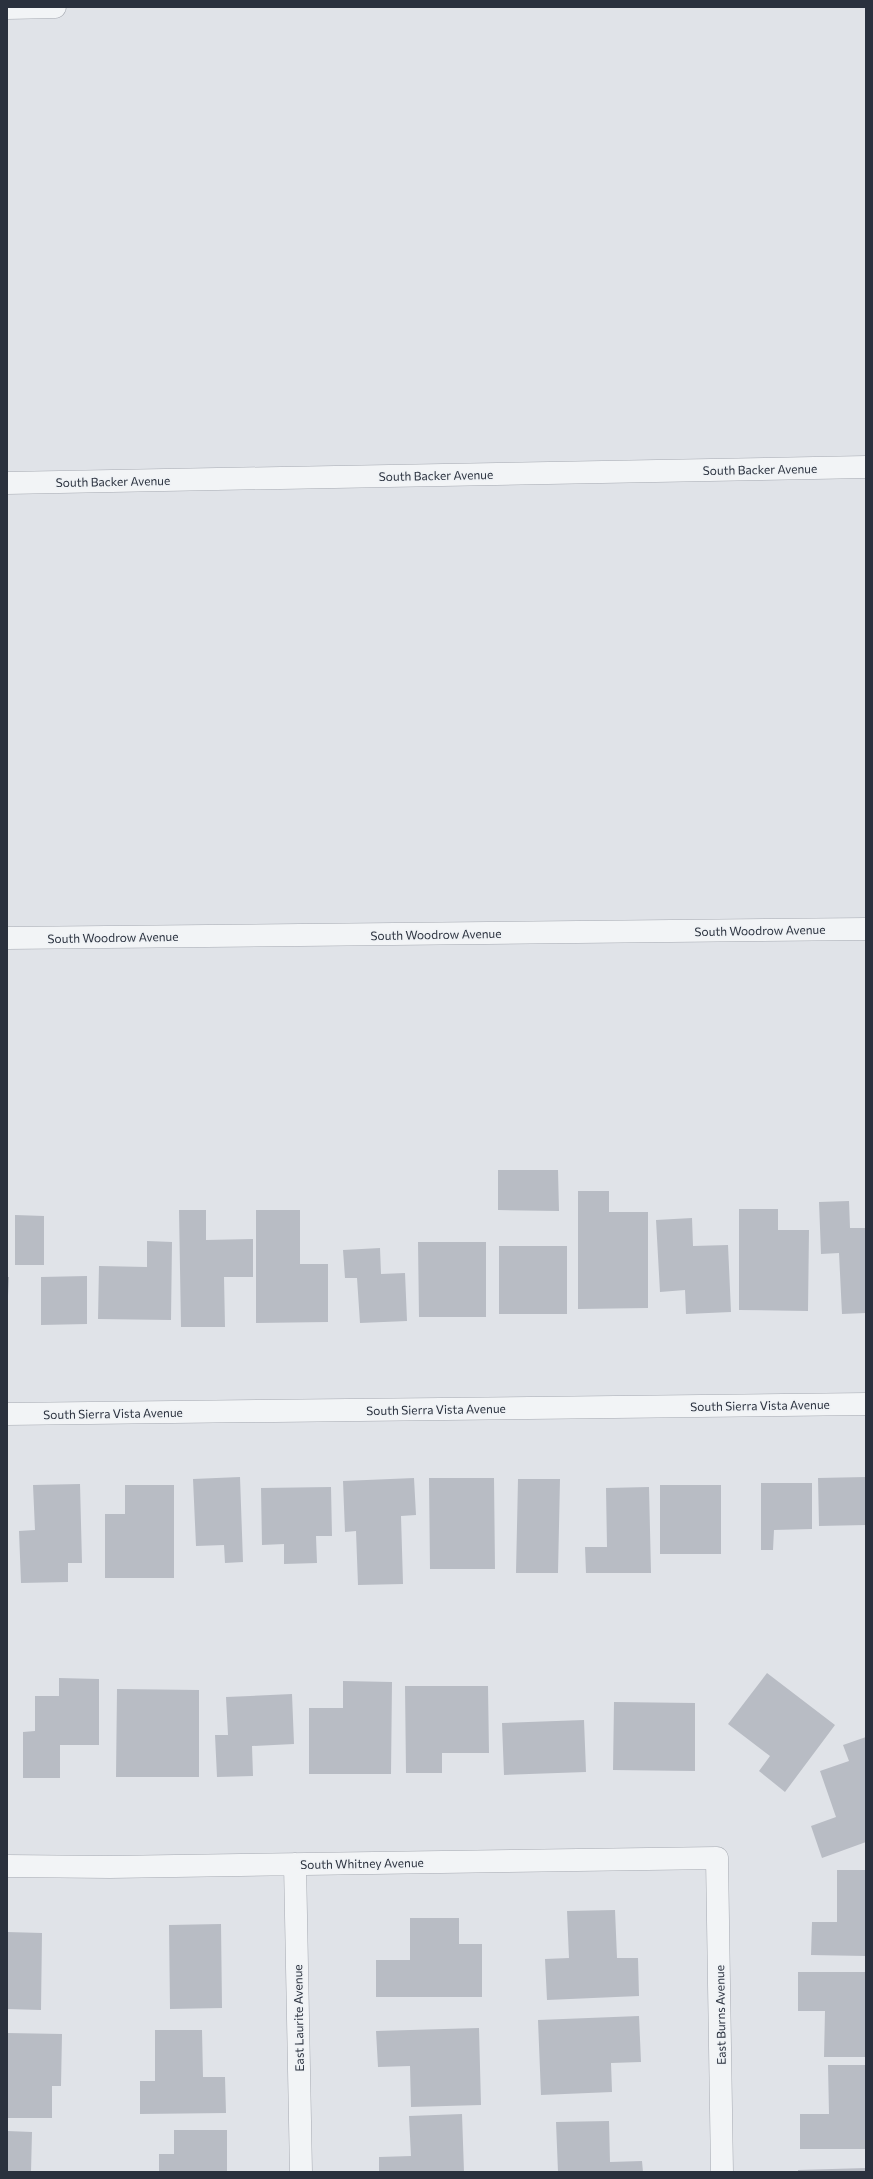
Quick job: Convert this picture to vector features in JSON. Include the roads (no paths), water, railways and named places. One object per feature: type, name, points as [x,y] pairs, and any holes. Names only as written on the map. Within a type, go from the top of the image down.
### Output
[{"type":"street","points":[[7,8],[55,7]]},
{"type":"street","name":"South Backer Avenue","points":[[7,483],[866,467]]},
{"type":"street","name":"South Woodrow Avenue","points":[[7,938],[866,929]]},
{"type":"street","name":"South Sierra Vista Avenue","points":[[7,1414],[866,1404]]},
{"type":"street","name":"South Whitney Avenue","points":[[7,1866],[110,1867],[717,1858]]},
{"type":"street","name":"East Burns Avenue","points":[[717,1858],[722,2172]]},
{"type":"street","name":"East Laurite Avenue","points":[[295,1864],[301,2172]]}]
